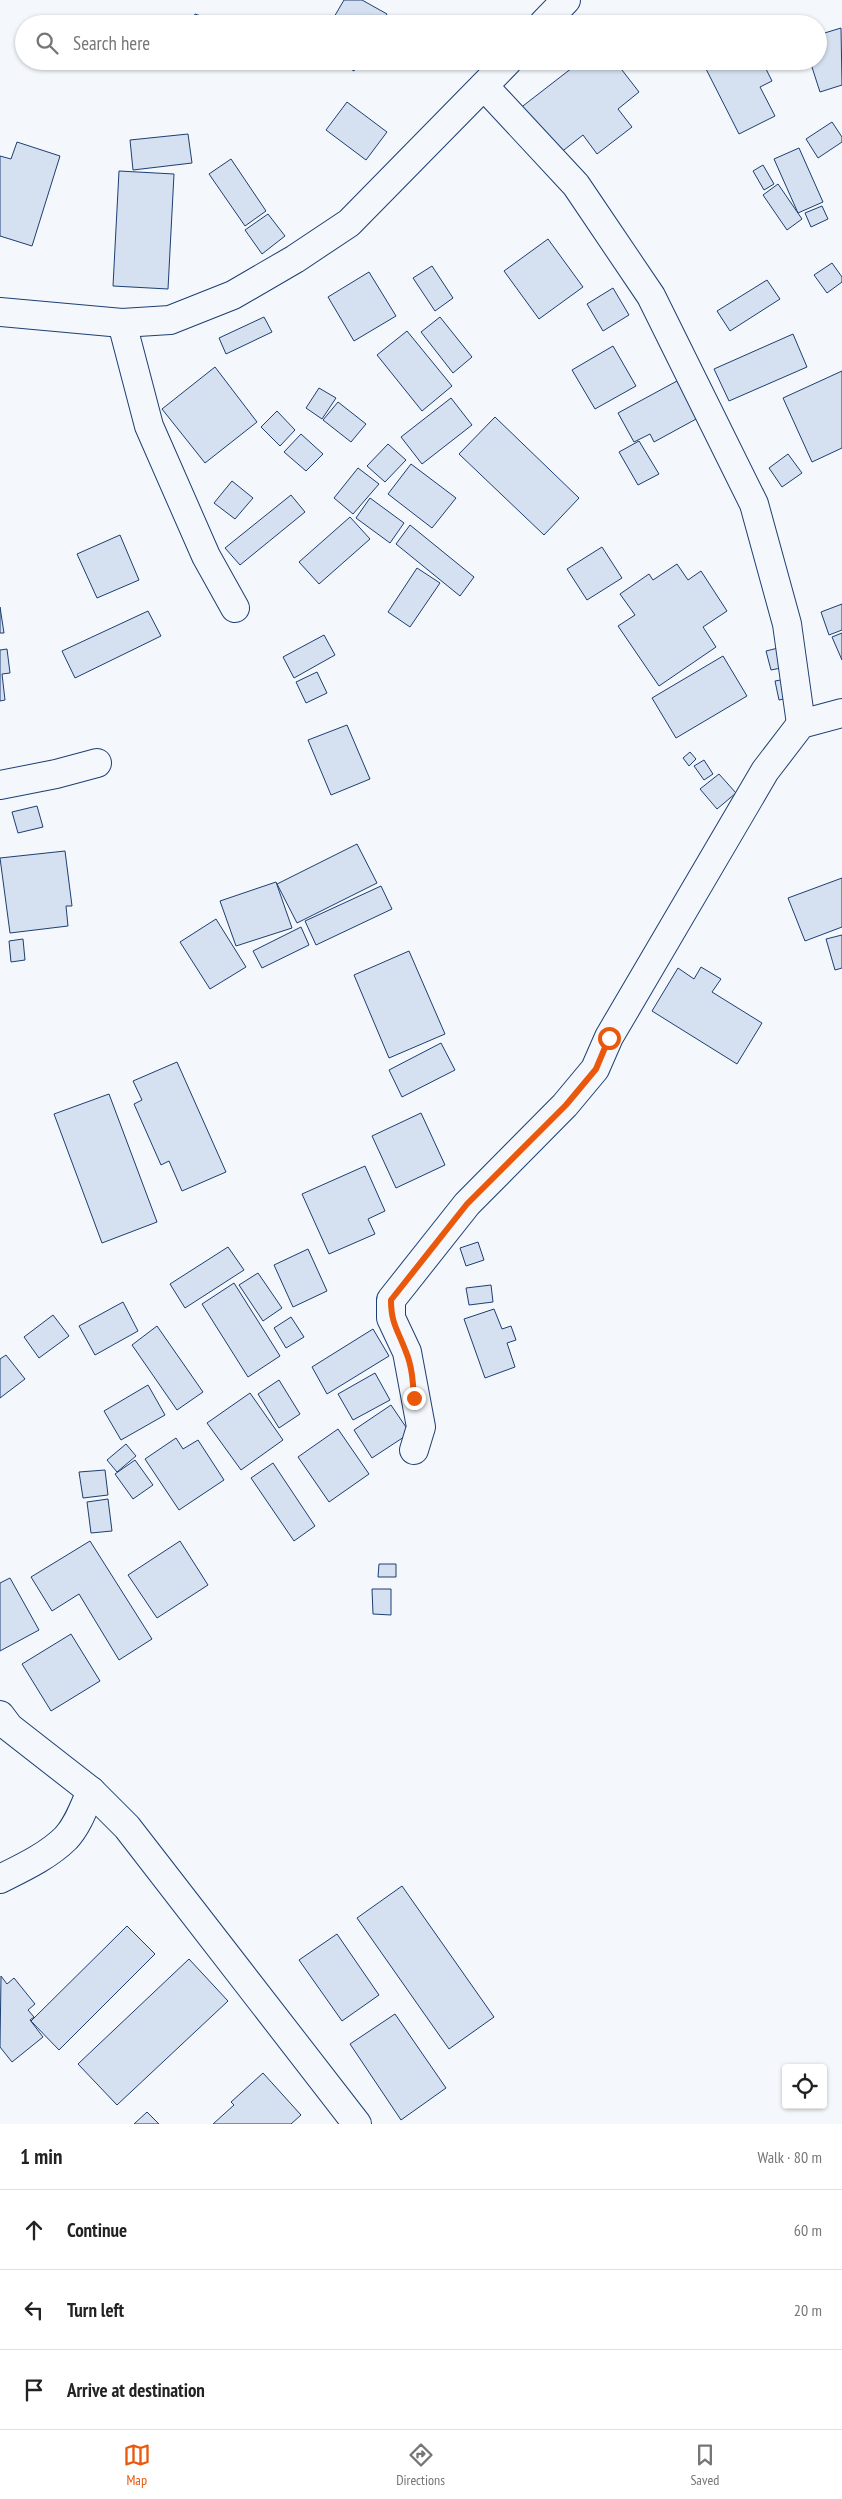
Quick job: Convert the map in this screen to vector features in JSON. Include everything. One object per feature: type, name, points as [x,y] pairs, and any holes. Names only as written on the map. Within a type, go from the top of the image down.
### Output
[{"type":"street","points":[[552,15],[566,0]]},
{"type":"street","points":[[0,312],[122,323],[170,320],[233,295],[295,259],[349,223],[499,70]]},
{"type":"street","points":[[484,86],[576,185],[655,305],[754,504],[787,624],[801,724]]},
{"type":"street","points":[[122,323],[149,426],[206,556],[235,608]]},
{"type":"street","points":[[414,1450],[421,1427],[407,1352],[391,1318],[391,1300],[467,1204],[566,1105],[596,1069],[609,1038],[765,771],[801,724],[842,713]]},
{"type":"street","points":[[0,785],[56,774],[97,763]]},
{"type":"street","points":[[0,1715],[9,1727],[91,1791],[127,1828],[357,2124]]},
{"type":"street","points":[[0,1879],[28,1866],[66,1838],[80,1818],[91,1791]]},
{"type":"building","points":[[344,0],[362,0],[387,14],[386,15],[335,15]]},
{"type":"building","points":[[841,28],[842,85],[820,92],[813,70],[827,70],[827,32]]},
{"type":"building","points":[[569,70],[622,70],[639,92],[618,109],[632,127],[597,154],[583,135],[555,157],[519,109]]},
{"type":"building","points":[[707,70],[766,70],[772,81],[760,87],[775,116],[739,134]]},
{"type":"building","points":[[347,102],[387,132],[366,160],[326,130]]},
{"type":"building","points":[[832,122],[842,137],[842,142],[818,158],[806,139]]},
{"type":"building","points":[[188,134],[192,163],[133,170],[130,140]]},
{"type":"building","points":[[17,142],[60,156],[32,246],[0,236],[0,156],[11,159]]},
{"type":"building","points":[[799,148],[823,202],[798,213],[774,159]]},
{"type":"building","points":[[231,159],[266,211],[245,226],[209,174]]},
{"type":"building","points":[[763,165],[774,184],[764,190],[753,171]]},
{"type":"building","points":[[119,171],[174,174],[168,289],[113,286]]},
{"type":"building","points":[[778,184],[802,219],[787,230],[763,195]]},
{"type":"building","points":[[822,206],[828,219],[811,227],[805,213]]},
{"type":"building","points":[[268,214],[285,236],[262,254],[245,230]]},
{"type":"building","points":[[548,239],[583,287],[539,319],[504,271]]},
{"type":"building","points":[[832,263],[842,277],[842,282],[827,293],[814,275]]},
{"type":"building","points":[[432,266],[453,298],[435,311],[413,278]]},
{"type":"building","points":[[369,272],[396,316],[354,341],[328,297]]},
{"type":"building","points":[[767,280],[780,299],[730,331],[717,311]]},
{"type":"building","points":[[613,288],[629,315],[603,331],[587,304]]},
{"type":"building","points":[[264,317],[272,332],[226,354],[219,338]]},
{"type":"building","points":[[440,317],[472,357],[453,373],[421,332]]},
{"type":"building","points":[[407,331],[452,386],[422,411],[377,355]]},
{"type":"building","points":[[793,334],[807,367],[729,401],[714,369]]},
{"type":"building","points":[[613,346],[636,386],[595,409],[572,370]]},
{"type":"building","points":[[215,367],[257,422],[205,463],[162,409]]},
{"type":"building","points":[[842,371],[842,448],[812,462],[783,398]]},
{"type":"building","points":[[677,381],[698,418],[654,442],[650,434],[634,442],[618,413]]},
{"type":"building","points":[[319,388],[336,398],[322,419],[306,408]]},
{"type":"building","points":[[451,398],[472,425],[422,464],[401,437]]},
{"type":"building","points":[[338,402],[366,424],[351,442],[323,420]]},
{"type":"building","points":[[277,411],[295,430],[280,446],[261,427]]},
{"type":"building","points":[[495,417],[579,498],[544,535],[459,454]]},
{"type":"building","points":[[301,434],[323,454],[306,471],[284,452]]},
{"type":"building","points":[[639,441],[659,474],[638,485],[619,452]]},
{"type":"building","points":[[388,444],[406,460],[385,482],[367,466]]},
{"type":"building","points":[[788,454],[802,473],[782,487],[769,468]]},
{"type":"building","points":[[411,464],[456,498],[432,528],[388,494]]},
{"type":"building","points":[[358,468],[379,484],[353,514],[334,498]]},
{"type":"building","points":[[232,481],[253,498],[235,519],[214,503]]},
{"type":"building","points":[[291,495],[305,512],[240,565],[225,548]]},
{"type":"building","points":[[370,498],[404,523],[390,543],[356,518]]},
{"type":"building","points":[[350,517],[370,539],[319,584],[299,562]]},
{"type":"building","points":[[410,525],[474,577],[460,596],[396,544]]},
{"type":"building","points":[[120,535],[139,580],[97,598],[77,554]]},
{"type":"building","points":[[602,547],[622,578],[587,600],[567,569]]},
{"type":"building","points":[[677,564],[688,580],[701,571],[727,611],[703,627],[716,647],[659,686],[618,626],[635,615],[620,594],[649,574],[653,580]]},
{"type":"building","points":[[417,568],[440,583],[410,627],[388,612]]},
{"type":"building","points":[[842,604],[842,630],[829,635],[821,612]]},
{"type":"building","points":[[0,607],[4,633],[0,633]]},
{"type":"building","points":[[148,611],[161,636],[75,678],[62,651]]},
{"type":"building","points":[[842,633],[842,660],[832,637]]},
{"type":"building","points":[[324,635],[335,655],[294,678],[283,657]]},
{"type":"building","points":[[786,646],[791,666],[771,670],[766,651]]},
{"type":"building","points":[[7,649],[10,673],[2,674],[5,700],[0,701],[0,650]]},
{"type":"building","points":[[723,656],[747,696],[676,738],[652,698]]},
{"type":"building","points":[[317,672],[327,693],[306,703],[296,682]]},
{"type":"building","points":[[792,678],[797,696],[779,700],[775,681]]},
{"type":"building","points":[[347,725],[370,779],[331,795],[308,740]]},
{"type":"building","points":[[690,752],[696,759],[689,766],[683,758]]},
{"type":"building","points":[[704,760],[713,774],[704,780],[694,766]]},
{"type":"building","points":[[719,774],[736,793],[717,809],[700,789]]},
{"type":"building","points":[[37,806],[43,827],[18,833],[12,812]]},
{"type":"building","points":[[357,844],[377,883],[297,923],[277,884]]},
{"type":"building","points":[[65,851],[72,906],[66,906],[68,926],[10,933],[0,858]]},
{"type":"building","points":[[842,878],[842,927],[805,941],[788,898]]},
{"type":"building","points":[[276,882],[292,928],[236,946],[220,901]]},
{"type":"building","points":[[381,886],[392,909],[316,945],[305,921]]},
{"type":"building","points":[[216,919],[246,967],[210,989],[180,942]]},
{"type":"building","points":[[301,927],[309,945],[262,968],[253,951]]},
{"type":"building","points":[[842,935],[842,968],[835,970],[826,939]]},
{"type":"building","points":[[23,939],[25,960],[11,962],[9,941]]},
{"type":"building","points":[[409,951],[445,1034],[389,1058],[354,975]]},
{"type":"building","points":[[701,967],[721,979],[712,992],[762,1023],[737,1064],[652,1011],[678,968],[694,979]]},
{"type":"building","points":[[441,1043],[455,1070],[402,1097],[389,1070]]},
{"type":"building","points":[[177,1062],[226,1172],[182,1191],[169,1161],[161,1165],[134,1104],[142,1100],[133,1081]]},
{"type":"building","points":[[109,1094],[157,1222],[102,1243],[54,1114]]},
{"type":"building","points":[[421,1113],[445,1165],[396,1188],[372,1136]]},
{"type":"building","points":[[365,1166],[385,1211],[368,1219],[375,1234],[329,1254],[302,1194]]},
{"type":"building","points":[[478,1242],[484,1260],[466,1266],[460,1248]]},
{"type":"building","points":[[228,1247],[244,1270],[185,1308],[170,1284]]},
{"type":"building","points":[[308,1249],[327,1291],[293,1307],[274,1265]]},
{"type":"building","points":[[258,1273],[282,1308],[263,1321],[239,1285]]},
{"type":"building","points":[[234,1283],[280,1356],[248,1377],[202,1304]]},
{"type":"building","points":[[491,1285],[493,1302],[469,1305],[466,1288]]},
{"type":"building","points":[[123,1302],[138,1331],[95,1355],[79,1326]]},
{"type":"building","points":[[494,1309],[502,1329],[511,1326],[516,1340],[507,1343],[515,1367],[485,1378],[464,1319]]},
{"type":"building","points":[[53,1315],[69,1336],[39,1358],[24,1337]]},
{"type":"building","points":[[291,1317],[304,1337],[286,1348],[274,1328]]},
{"type":"building","points":[[157,1326],[203,1392],[177,1410],[132,1345]]},
{"type":"building","points":[[373,1329],[389,1356],[327,1394],[312,1367]]},
{"type":"building","points":[[6,1355],[25,1379],[0,1398],[0,1359]]},
{"type":"building","points":[[375,1373],[390,1400],[353,1420],[338,1394]]},
{"type":"building","points":[[279,1380],[300,1414],[279,1428],[258,1394]]},
{"type":"building","points":[[148,1385],[165,1415],[121,1440],[104,1411]]},
{"type":"building","points":[[250,1393],[283,1440],[241,1470],[207,1423]]},
{"type":"building","points":[[391,1405],[410,1433],[372,1458],[354,1430]]},
{"type":"building","points":[[338,1429],[369,1474],[329,1502],[298,1457]]},
{"type":"building","points":[[176,1438],[183,1449],[198,1440],[224,1480],[179,1510],[145,1459]]},
{"type":"building","points":[[126,1444],[136,1456],[117,1472],[107,1460]]},
{"type":"building","points":[[135,1460],[153,1485],[133,1499],[115,1474]]},
{"type":"building","points":[[273,1463],[315,1526],[294,1541],[251,1478]]},
{"type":"building","points":[[105,1470],[108,1495],[83,1498],[79,1472]]},
{"type":"building","points":[[108,1499],[112,1531],[91,1533],[87,1502]]},
{"type":"building","points":[[90,1541],[152,1639],[119,1660],[79,1594],[52,1611],[31,1577]]},
{"type":"building","points":[[180,1541],[208,1585],[157,1618],[128,1575]]},
{"type":"building","points":[[379,1564],[396,1564],[396,1577],[378,1577]]},
{"type":"building","points":[[10,1578],[39,1630],[0,1651],[0,1583]]},
{"type":"building","points":[[372,1589],[391,1589],[391,1615],[373,1614]]},
{"type":"building","points":[[71,1634],[100,1681],[51,1711],[22,1664]]},
{"type":"building","points":[[402,1886],[494,2017],[449,2049],[357,1918]]},
{"type":"building","points":[[127,1926],[155,1954],[59,2050],[31,2021]]},
{"type":"building","points":[[337,1934],[379,1995],[342,2021],[299,1960]]},
{"type":"building","points":[[189,1959],[228,2001],[117,2105],[78,2064]]},
{"type":"building","points":[[1,1976],[7,1984],[14,1978],[35,2004],[28,2010],[34,2017],[30,2020],[43,2037],[12,2062],[0,2047]]},
{"type":"building","points":[[395,2014],[446,2088],[401,2120],[350,2044]]},
{"type":"building","points":[[263,2073],[301,2115],[291,2124],[213,2124],[234,2105],[231,2102]]},
{"type":"building","points":[[147,2112],[159,2124],[134,2124]]},
{"type":"route","points":[[414,1398],[412,1374],[407,1352],[391,1318],[391,1300],[441,1234],[467,1204],[566,1105],[596,1069],[609,1038]]}]
